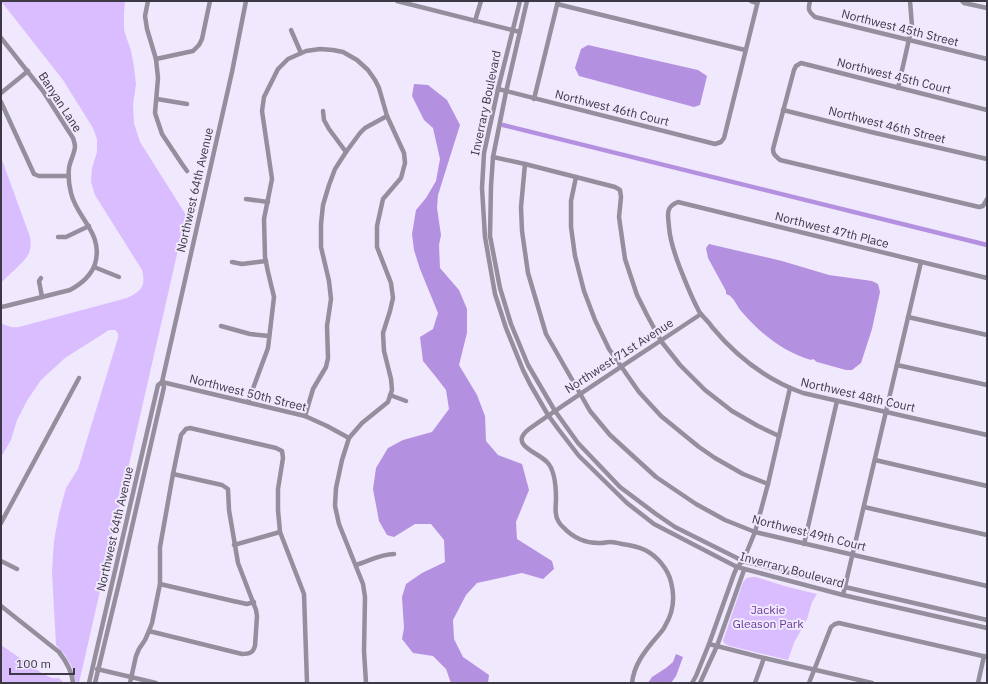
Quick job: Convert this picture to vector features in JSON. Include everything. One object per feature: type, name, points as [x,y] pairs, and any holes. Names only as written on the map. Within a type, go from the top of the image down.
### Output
[{"type":"street","points":[[148,1],[145,16],[147,29],[156,59],[158,78],[155,113],[162,134],[187,171]]},
{"type":"street","points":[[156,59],[193,51],[199,45],[202,39],[210,1]]},
{"type":"street","name":"Northwest 64th Avenue","points":[[95,683],[164,387],[162,382],[246,1]]},
{"type":"street","points":[[397,1],[413,3],[520,32]]},
{"type":"street","points":[[475,21],[481,1]]},
{"type":"street","name":"Inverrary Boulevard","points":[[520,1],[484,153],[482,188],[485,237],[495,294],[506,328],[523,370],[548,415],[579,456],[626,503],[654,524],[737,567],[844,595],[987,628]]},
{"type":"street","name":"Inverrary Boulevard","points":[[527,1],[493,157],[490,236],[500,288],[511,324],[528,365],[555,411],[578,443],[620,487],[656,514],[675,527],[743,561],[845,587],[987,620]]},
{"type":"street","points":[[534,99],[558,3],[745,50],[758,2],[751,1]]},
{"type":"street","name":"Northwest 45th Street","points":[[810,1],[808,9],[815,17],[987,59]]},
{"type":"street","points":[[898,88],[912,26],[910,1]]},
{"type":"street","points":[[963,2],[987,8]]},
{"type":"street","points":[[291,30],[301,53]]},
{"type":"street","name":"Banyan Lane","points":[[1,38],[43,91],[73,138],[75,147],[69,169],[71,194],[77,208],[89,226],[96,243],[96,259],[94,267]]},
{"type":"street","points":[[248,402],[268,348],[274,297],[266,261],[264,219],[272,179],[262,112],[264,97],[278,69],[288,59],[306,51],[320,49],[343,52],[357,60],[368,70],[379,88],[387,116],[404,153],[405,163],[400,178],[383,199],[377,226],[378,247],[393,298],[384,333],[384,351],[391,379],[392,390],[388,402],[362,423],[349,438],[342,460],[336,488],[336,506],[339,524],[363,584],[365,597],[364,651],[366,683]]},
{"type":"street","name":"Northwest 46th Court","points":[[498,90],[715,144],[721,142],[724,138],[745,50]]},
{"type":"street","name":"Northwest 45th Court","points":[[783,110],[794,70],[796,66],[801,63],[987,110]]},
{"type":"street","points":[[1,93],[28,71]]},
{"type":"street","points":[[157,99],[187,104]]},
{"type":"street","points":[[1,102],[34,174],[39,176],[69,176]]},
{"type":"street","points":[[783,110],[773,153],[780,160],[978,207],[983,206],[987,199]]},
{"type":"street","name":"Northwest 46th Street","points":[[783,110],[987,159]]},
{"type":"street","points":[[323,111],[326,125],[346,152]]},
{"type":"street","points":[[305,416],[313,388],[326,367],[328,358],[327,326],[330,299],[329,281],[321,247],[323,205],[335,169],[346,152],[365,128],[387,116]]},
{"type":"street","points":[[493,157],[615,187],[620,190],[621,197],[619,217],[625,259],[637,295],[662,341],[680,365],[705,390],[732,411],[779,436]]},
{"type":"street","name":"Northwest 49th Court","points":[[525,164],[521,207],[522,231],[528,273],[546,334],[590,411],[610,435],[656,476],[696,504],[725,520],[754,532],[987,586]]},
{"type":"street","points":[[576,177],[571,201],[571,227],[575,256],[584,291],[595,320],[609,349],[639,392],[661,416],[714,458],[743,474],[768,484]]},
{"type":"street","points":[[246,199],[268,202]]},
{"type":"street","name":"Northwest 47th Place","points":[[672,204],[678,202],[987,278]]},
{"type":"street","name":"Northwest 48th Court","points":[[672,204],[668,211],[672,247],[685,281],[701,314],[721,337],[745,360],[765,374],[790,388],[803,393],[987,435]]},
{"type":"street","points":[[58,237],[66,236],[89,226]]},
{"type":"street","points":[[232,262],[242,264],[266,261]]},
{"type":"street","points":[[844,595],[921,262]]},
{"type":"street","points":[[1,307],[70,290],[79,285],[94,267],[119,277]]},
{"type":"street","points":[[41,278],[39,281],[42,297]]},
{"type":"street","name":"Northwest 71st Avenue","points":[[632,683],[636,666],[641,657],[665,627],[671,612],[673,594],[671,581],[666,569],[647,551],[636,546],[611,542],[600,543],[583,541],[562,527],[556,515],[556,499],[553,474],[550,465],[544,457],[526,447],[522,438],[524,433],[548,415],[701,314]]},
{"type":"street","points":[[908,317],[987,335]]},
{"type":"street","points":[[221,326],[250,334],[269,336]]},
{"type":"street","points":[[897,365],[987,385]]},
{"type":"street","points":[[1,523],[79,378]]},
{"type":"street","name":"Northwest 64th Avenue","points":[[89,683],[158,385],[162,382]]},
{"type":"street","name":"Northwest 50th Street","points":[[162,382],[305,416],[349,438]]},
{"type":"street","points":[[692,683],[709,644],[734,574],[737,567],[743,561],[754,532],[768,484],[790,388]]},
{"type":"street","points":[[390,395],[406,401]]},
{"type":"street","points":[[804,544],[837,401]]},
{"type":"street","points":[[130,683],[136,656],[149,631],[160,584],[160,547],[181,435],[190,428],[269,446],[282,451],[283,458],[278,489],[280,532],[304,594],[307,683]]},
{"type":"street","points":[[875,460],[987,486]]},
{"type":"street","points":[[149,631],[242,654],[252,652],[255,646],[256,610],[238,563],[228,510],[228,489],[222,485],[173,474]]},
{"type":"street","points":[[864,507],[987,536]]},
{"type":"street","points":[[234,545],[280,532]]},
{"type":"street","points":[[356,565],[379,556],[394,554]]},
{"type":"street","points":[[1,561],[18,569]]},
{"type":"street","points":[[700,683],[717,646],[744,570],[743,561]]},
{"type":"street","points":[[160,584],[241,603],[248,604],[254,602]]},
{"type":"street","points":[[1,606],[59,652],[65,659],[71,672],[73,683]]},
{"type":"street","points":[[809,683],[830,627],[839,623],[986,657],[978,683]]},
{"type":"street","points":[[709,644],[872,683]]},
{"type":"street","points":[[755,683],[764,658]]},
{"type":"street","points":[[92,668],[156,683]]},
{"type":"green space","points":[[1,1],[125,1],[124,30],[131,51],[136,84],[133,105],[134,123],[140,142],[186,215],[79,683],[77,683],[74,679],[72,667],[65,655],[56,645],[52,572],[54,541],[66,488],[78,469],[118,338],[118,333],[115,330],[109,330],[65,358],[41,380],[28,399],[17,420],[11,440],[1,457],[1,323],[19,327],[127,298],[136,293],[142,287],[143,276],[142,270],[95,195],[91,182],[92,168],[97,152],[97,139],[93,128],[63,80]]},
{"type":"green space","points":[[1,157],[31,243],[30,251],[27,257],[1,283]]},
{"type":"green space","name":"Jackie Gleason Park","points":[[752,577],[817,594],[812,602],[807,619],[794,643],[788,660],[730,646],[725,644],[723,641],[743,582],[747,578]]},
{"type":"green space","points":[[1,645],[43,674],[52,678],[59,678],[64,683],[1,683]]},
{"type":"shaded area","points":[[588,45],[698,70],[707,76],[700,105],[694,107],[579,76],[575,68],[581,49]]},
{"type":"shaded area","points":[[414,84],[428,85],[447,100],[460,125],[438,195],[437,208],[441,235],[439,245],[440,268],[459,290],[467,309],[467,333],[459,365],[477,395],[485,416],[486,441],[498,455],[522,464],[529,490],[516,522],[517,539],[552,561],[554,569],[543,579],[522,573],[477,583],[466,595],[453,620],[454,639],[463,657],[489,675],[488,683],[451,683],[446,669],[433,656],[413,653],[402,639],[404,628],[402,597],[406,584],[422,573],[445,562],[444,540],[431,524],[415,524],[394,537],[387,535],[379,521],[373,489],[376,468],[388,448],[403,440],[432,432],[449,409],[446,390],[423,361],[420,337],[433,329],[438,313],[420,269],[414,250],[412,234],[416,210],[426,198],[436,181],[440,159],[433,128],[424,120],[412,96]]},
{"type":"shaded area","points":[[709,244],[782,261],[829,275],[872,281],[878,284],[880,292],[872,329],[861,363],[852,370],[846,370],[817,362],[813,359],[811,360],[801,357],[791,352],[765,335],[742,312],[731,296],[726,294],[726,291],[708,258],[706,248]]},
{"type":"shaded area","points":[[676,654],[683,657],[676,676],[671,683],[648,683],[652,677],[673,662]]},
{"type":"waterway","points":[[503,125],[987,245]]}]
